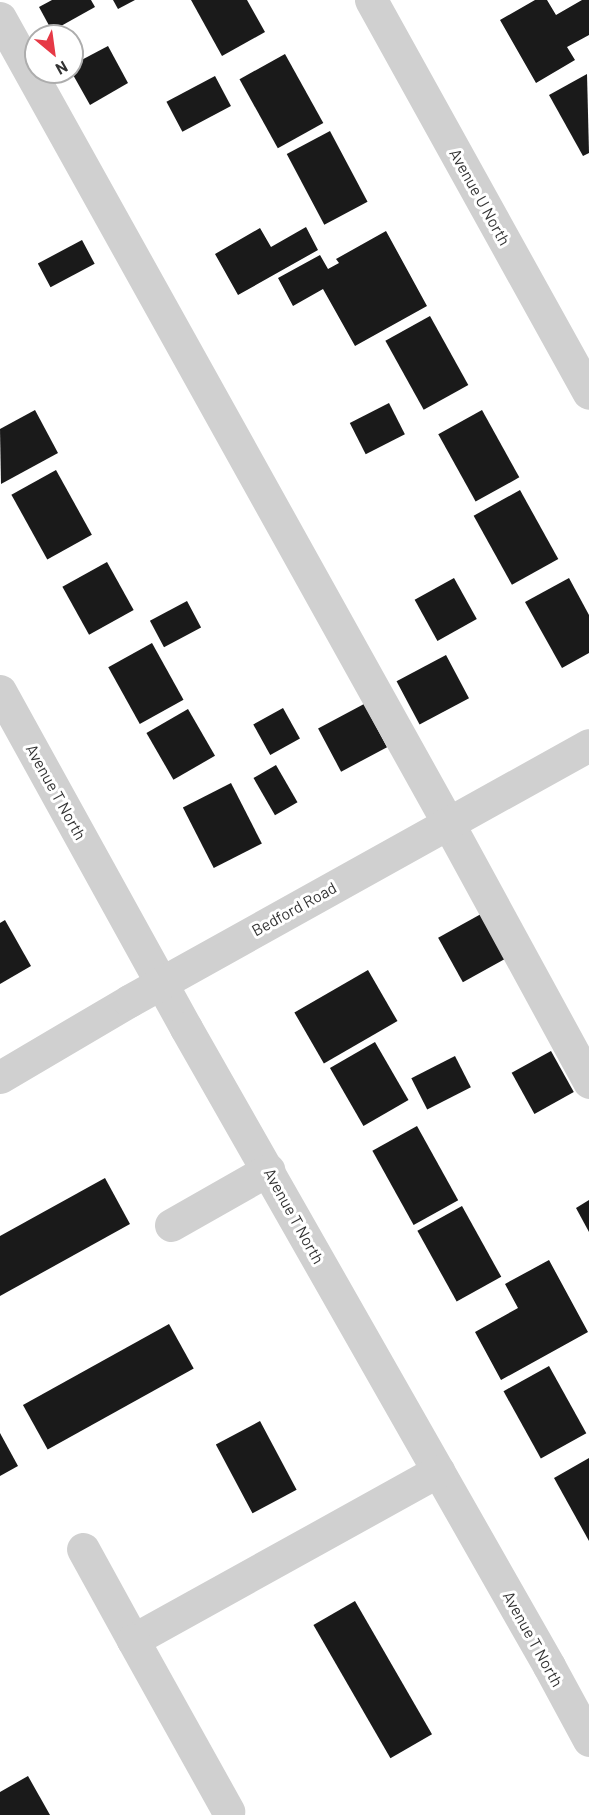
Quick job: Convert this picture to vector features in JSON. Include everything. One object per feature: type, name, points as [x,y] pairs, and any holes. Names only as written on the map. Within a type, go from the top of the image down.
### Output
[{"type":"street","name":"Avenue U North","points":[[371,0],[589,393]]},
{"type":"street","points":[[0,18],[448,823],[589,1082]]},
{"type":"street","name":"Avenue T North","points":[[0,691],[589,1740]]},
{"type":"street","name":"Bedford Road","points":[[0,1077],[162,983],[589,745]]},
{"type":"street","points":[[171,1225],[268,1170]]},
{"type":"street","points":[[133,1640],[438,1471]]},
{"type":"street","points":[[83,1549],[228,1811]]},
{"type":"building","points":[[52,0],[91,0],[95,7],[65,24],[48,24],[39,7]]},
{"type":"building","points":[[113,0],[135,0],[118,9]]},
{"type":"building","points":[[191,0],[247,0],[265,32],[222,56]]},
{"type":"building","points":[[535,0],[547,0],[556,15],[582,0],[589,0],[589,35],[567,47],[575,60],[536,83],[500,20]]},
{"type":"building","points":[[108,46],[128,83],[90,105],[78,84],[84,84],[84,59]]},
{"type":"building","points":[[285,54],[323,123],[278,148],[240,79]]},
{"type":"building","points":[[587,74],[589,153],[583,156],[549,95]]},
{"type":"building","points":[[215,76],[231,106],[182,132],[166,102]]},
{"type":"building","points":[[330,131],[368,202],[324,225],[287,154]]},
{"type":"building","points":[[306,227],[318,250],[238,295],[215,254],[260,228],[271,247]]},
{"type":"building","points":[[386,231],[427,306],[355,346],[323,289],[293,306],[278,278],[320,255],[328,269],[339,263],[336,259]]},
{"type":"building","points":[[82,240],[95,264],[51,287],[38,263]]},
{"type":"building","points":[[430,316],[468,385],[424,410],[385,341]]},
{"type":"building","points":[[389,403],[405,434],[366,454],[350,423]]},
{"type":"building","points":[[35,410],[58,453],[1,484],[0,429]]},
{"type":"building","points":[[482,410],[519,477],[476,502],[438,434]]},
{"type":"building","points":[[56,470],[92,535],[47,559],[11,495]]},
{"type":"building","points":[[520,490],[558,559],[512,585],[474,516]]},
{"type":"building","points":[[107,562],[134,610],[89,635],[62,587]]},
{"type":"building","points":[[454,578],[477,619],[437,641],[415,600]]},
{"type":"building","points":[[569,578],[589,615],[589,653],[562,668],[525,602]]},
{"type":"building","points":[[187,601],[201,627],[164,647],[150,621]]},
{"type":"building","points":[[152,643],[184,700],[140,724],[108,667]]},
{"type":"building","points":[[446,655],[469,698],[420,725],[397,681]]},
{"type":"building","points":[[364,704],[387,747],[341,772],[318,728]]},
{"type":"building","points":[[283,708],[300,739],[270,755],[253,724]]},
{"type":"building","points":[[188,709],[215,756],[173,780],[146,733]]},
{"type":"building","points":[[276,765],[298,802],[275,815],[253,778]]},
{"type":"building","points":[[231,783],[262,844],[214,868],[183,808]]},
{"type":"building","points":[[481,914],[506,959],[463,982],[438,938]]},
{"type":"building","points":[[5,920],[31,966],[0,984],[0,923]]},
{"type":"building","points":[[368,970],[398,1021],[324,1064],[294,1012]]},
{"type":"building","points":[[375,1042],[408,1100],[363,1126],[330,1068]]},
{"type":"building","points":[[551,1051],[574,1092],[534,1114],[512,1073]]},
{"type":"building","points":[[455,1056],[471,1087],[427,1109],[411,1078]]},
{"type":"building","points":[[417,1126],[458,1200],[414,1225],[372,1151]]},
{"type":"building","points":[[105,1178],[130,1224],[0,1296],[0,1236]]},
{"type":"building","points":[[589,1200],[589,1232],[576,1208]]},
{"type":"building","points":[[462,1206],[501,1277],[457,1302],[417,1231]]},
{"type":"building","points":[[549,1260],[588,1332],[501,1380],[475,1332],[518,1308],[505,1284]]},
{"type":"building","points":[[169,1324],[194,1369],[48,1450],[23,1405]]},
{"type":"building","points":[[549,1366],[586,1433],[541,1459],[504,1391]]},
{"type":"building","points":[[260,1421],[297,1490],[252,1513],[216,1444]]},
{"type":"building","points":[[0,1433],[18,1466],[0,1476]]},
{"type":"building","points":[[589,1458],[589,1541],[554,1478]]},
{"type":"building","points":[[355,1601],[432,1734],[390,1758],[313,1625]]},
{"type":"building","points":[[28,1776],[50,1815],[0,1815],[0,1792]]}]
